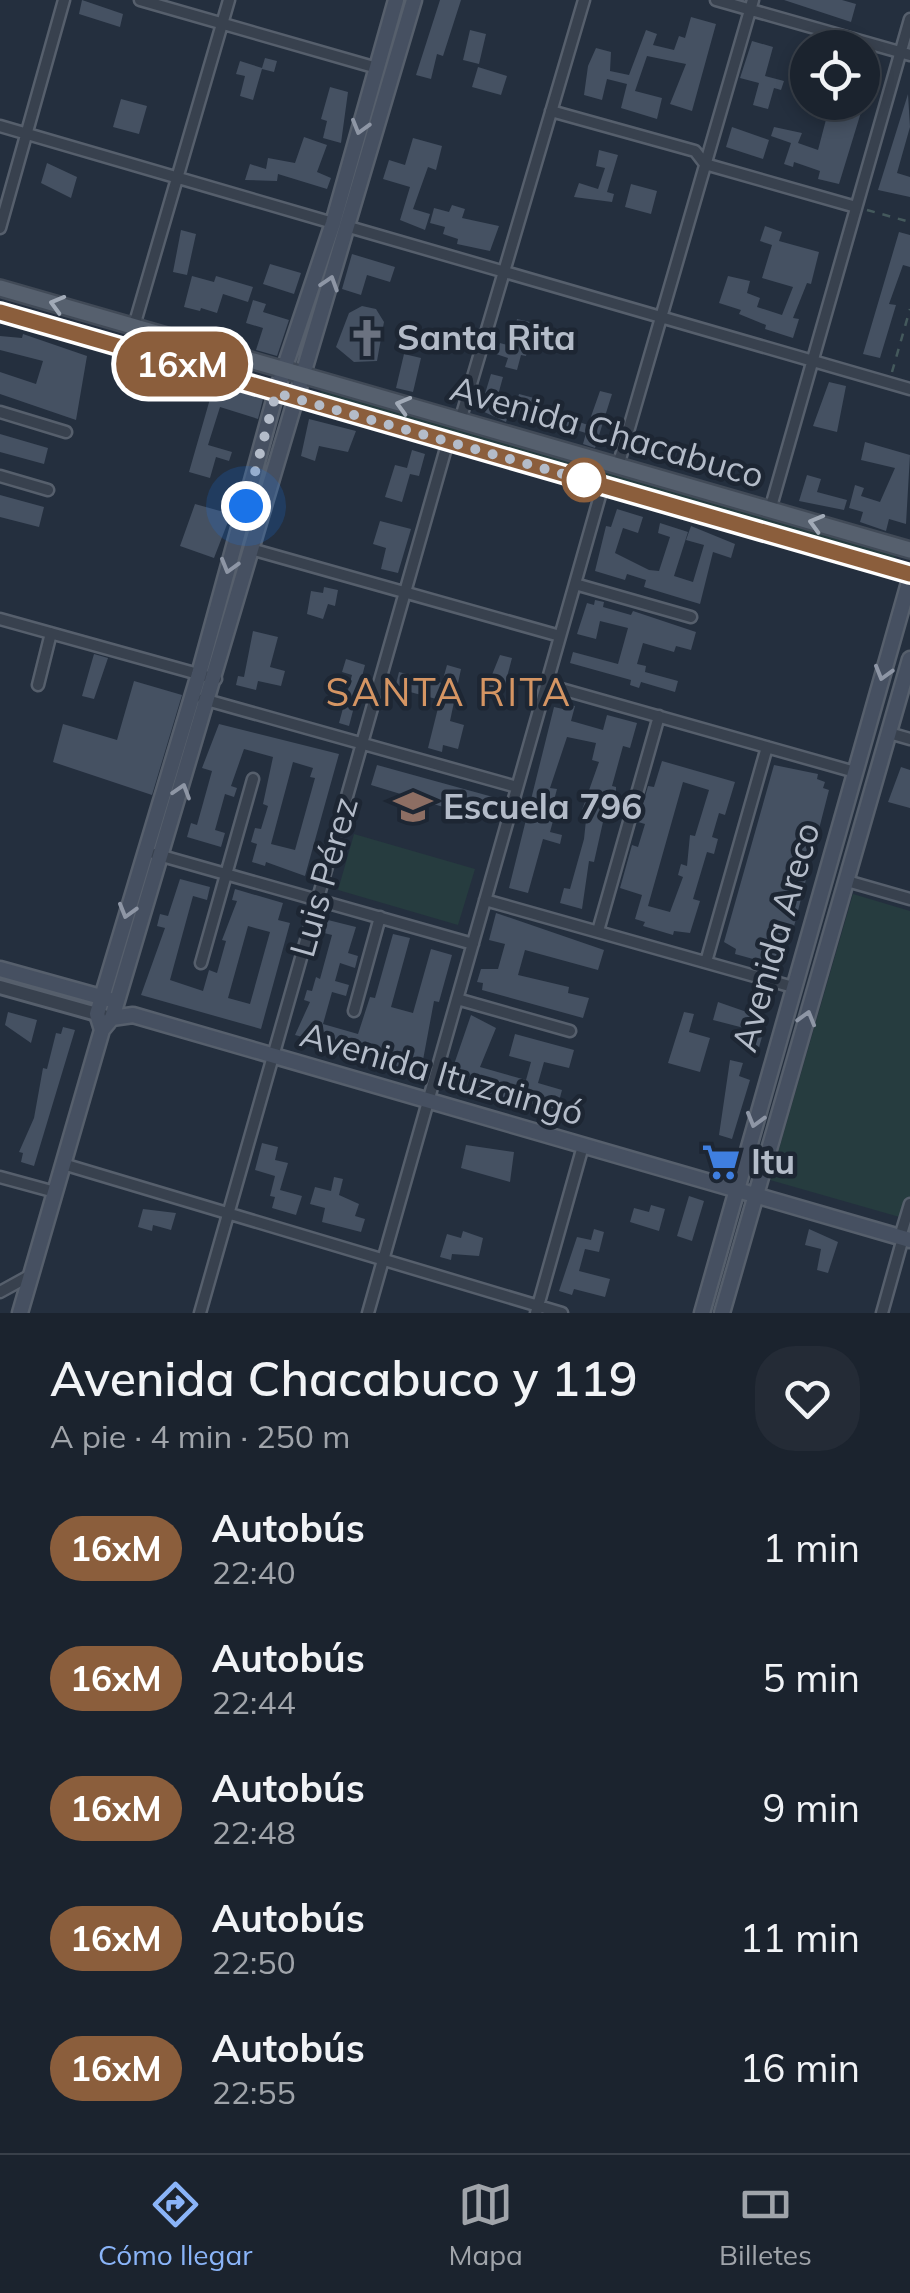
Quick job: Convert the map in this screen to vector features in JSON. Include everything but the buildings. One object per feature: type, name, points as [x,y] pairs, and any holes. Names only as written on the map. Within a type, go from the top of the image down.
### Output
[{"type":"main road","points":[[110,999],[162,856],[216,679],[293,398],[292,373],[396,0]]},
{"type":"main road","points":[[20,1313],[110,999],[144,850],[193,696],[276,393],[292,373],[349,227],[414,0]]},
{"type":"main road","name":"Avenida Chacabuco","points":[[0,288],[910,550]]},
{"type":"main road","name":"Avenida Chacabuco","points":[[0,312],[910,577]]},
{"type":"main road","name":"Avenida Areco","points":[[702,1313],[910,577]]},
{"type":"main road","name":"Avenida Areco","points":[[722,1313],[910,658]]},
{"type":"main road","name":"Avenida Ituzaingó","points":[[0,969],[110,999],[132,1016],[905,1242]]},
{"type":"main road","name":"Avenida Ituzaingó","points":[[104,1020],[132,1016]]},
{"type":"street","points":[[0,228],[64,0]]},
{"type":"street","points":[[140,0],[377,68]]},
{"type":"street","points":[[134,326],[228,0]]},
{"type":"street","points":[[460,421],[584,0]]},
{"type":"street","points":[[716,0],[752,5],[905,54]]},
{"type":"street","points":[[618,466],[752,5]]},
{"type":"street","points":[[770,510],[856,207],[905,54],[910,19]]},
{"type":"street","points":[[551,111],[694,151],[705,164],[856,207]]},
{"type":"street","points":[[0,126],[332,223]]},
{"type":"street","points":[[349,227],[910,389]]},
{"type":"street","points":[[0,412],[66,432]]},
{"type":"street","name":"Luis Pérez","points":[[200,1313],[448,441]]},
{"type":"street","points":[[0,476],[48,490]]},
{"type":"street","points":[[368,1313],[603,485]]},
{"type":"street","points":[[251,548],[560,636]]},
{"type":"street","points":[[575,584],[692,616]]},
{"type":"street","points":[[0,620],[216,679]]},
{"type":"street","points":[[38,686],[51,634]]},
{"type":"street","points":[[546,685],[855,772]]},
{"type":"street","points":[[193,696],[517,787]]},
{"type":"street","points":[[598,931],[659,716]]},
{"type":"street","points":[[889,733],[910,739]]},
{"type":"street","points":[[706,962],[767,747]]},
{"type":"street","points":[[201,962],[253,779]]},
{"type":"street","points":[[144,850],[473,944]]},
{"type":"street","points":[[847,881],[910,899]]},
{"type":"street","points":[[486,900],[793,987]]},
{"type":"street","points":[[354,1011],[380,917]]},
{"type":"street","name":"Avenida Ituzaingó","points":[[0,987],[104,1020]]},
{"type":"street","points":[[457,1000],[570,1030]]},
{"type":"street","points":[[537,1309],[583,1146]]},
{"type":"street","points":[[63,1164],[537,1309],[562,1313]]},
{"type":"street","points":[[0,1177],[55,1192]]},
{"type":"street","points":[[882,1313],[905,1242],[910,1204]]},
{"type":"street","points":[[0,1292],[31,1275]]},
{"type":"path","points":[[856,207],[910,222]]},
{"type":"path","points":[[889,383],[910,309]]},
{"type":"green space","points":[[321,390],[896,555],[894,564],[319,399]]},
{"type":"green space","points":[[354,834],[475,869],[458,925],[338,890]]},
{"type":"green space","points":[[853,894],[910,911],[910,1220],[770,1180]]},
{"type":"bus line","name":"16xM","points":[[0,312],[910,574]]},
{"type":"place","name":"Santa Rita","points":[[367,338]]},
{"type":"place","name":"Escuela 796","points":[[413,807]]},
{"type":"place","name":"Itu","points":[[721,1162]]},
{"type":"district","name":"SANTA RITA","points":[[449,693]]},
{"type":"route","points":[[246,506],[276,393],[584,480]]}]
